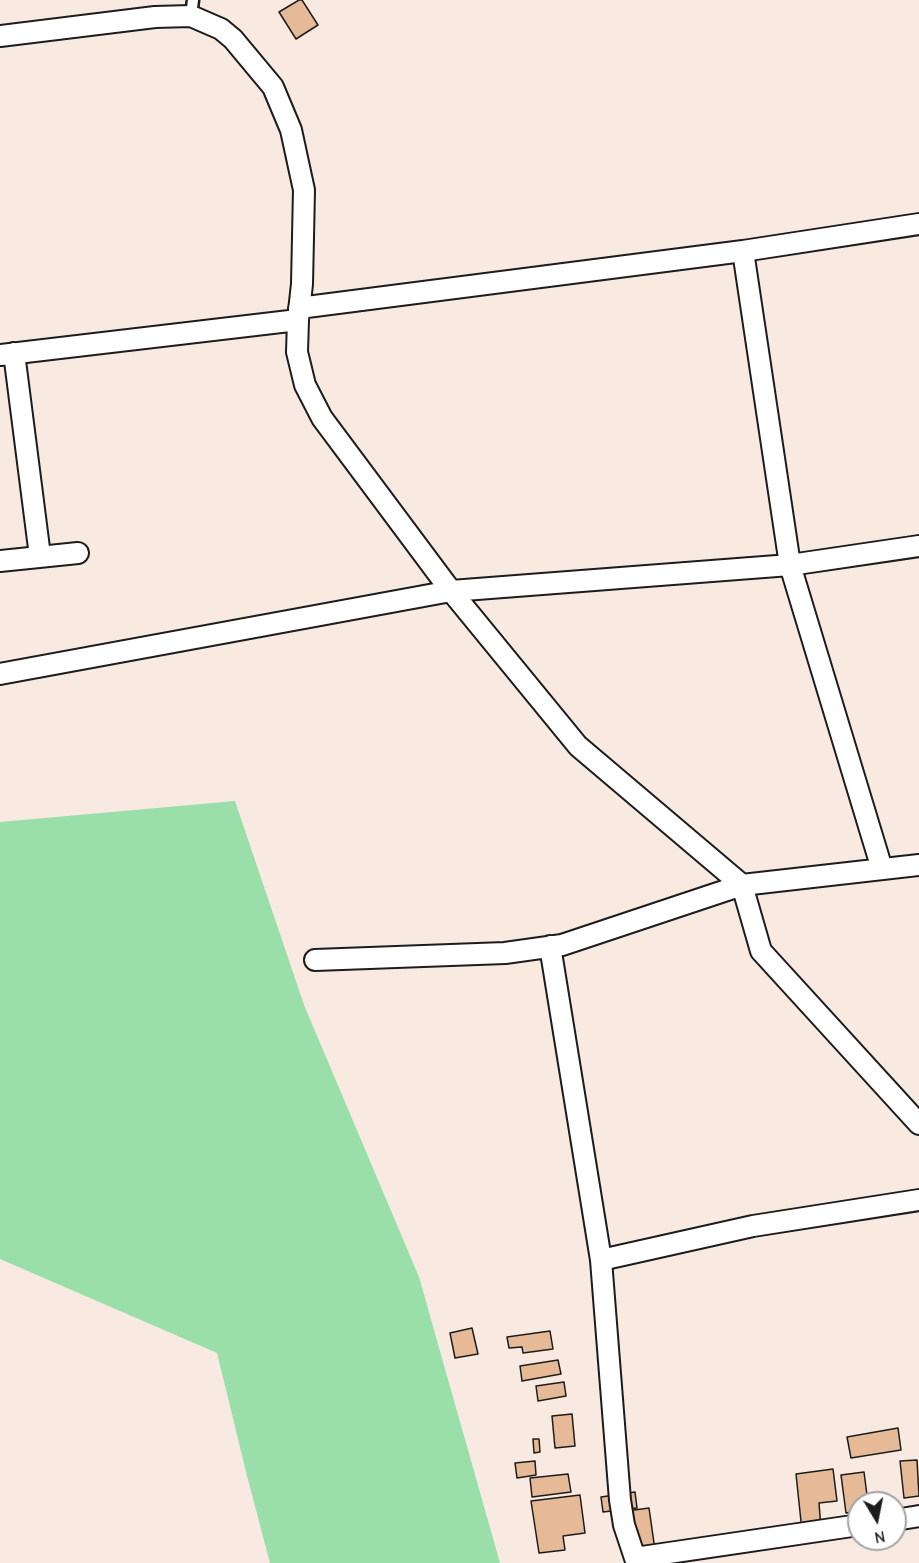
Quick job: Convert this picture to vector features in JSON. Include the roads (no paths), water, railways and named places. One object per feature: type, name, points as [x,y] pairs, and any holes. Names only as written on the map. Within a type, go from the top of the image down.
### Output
[{"type":"street","points":[[0,36],[155,17],[192,8],[233,39],[273,87],[291,130],[304,190],[302,284],[297,352],[305,385],[322,418],[452,591],[578,746],[742,885],[761,951],[919,1124]]},
{"type":"street","points":[[40,556],[7,354],[919,225]]},
{"type":"street","points":[[743,251],[789,566],[882,869]]},
{"type":"street","points":[[0,674],[452,591],[789,566],[919,546]]},
{"type":"street","points":[[0,561],[78,553]]},
{"type":"street","points":[[315,960],[505,953],[562,945],[742,885],[919,865]]},
{"type":"street","points":[[550,946],[601,1260],[620,1500],[624,1525],[635,1558],[847,1527]]},
{"type":"street","points":[[601,1260],[753,1226],[919,1200]]}]
